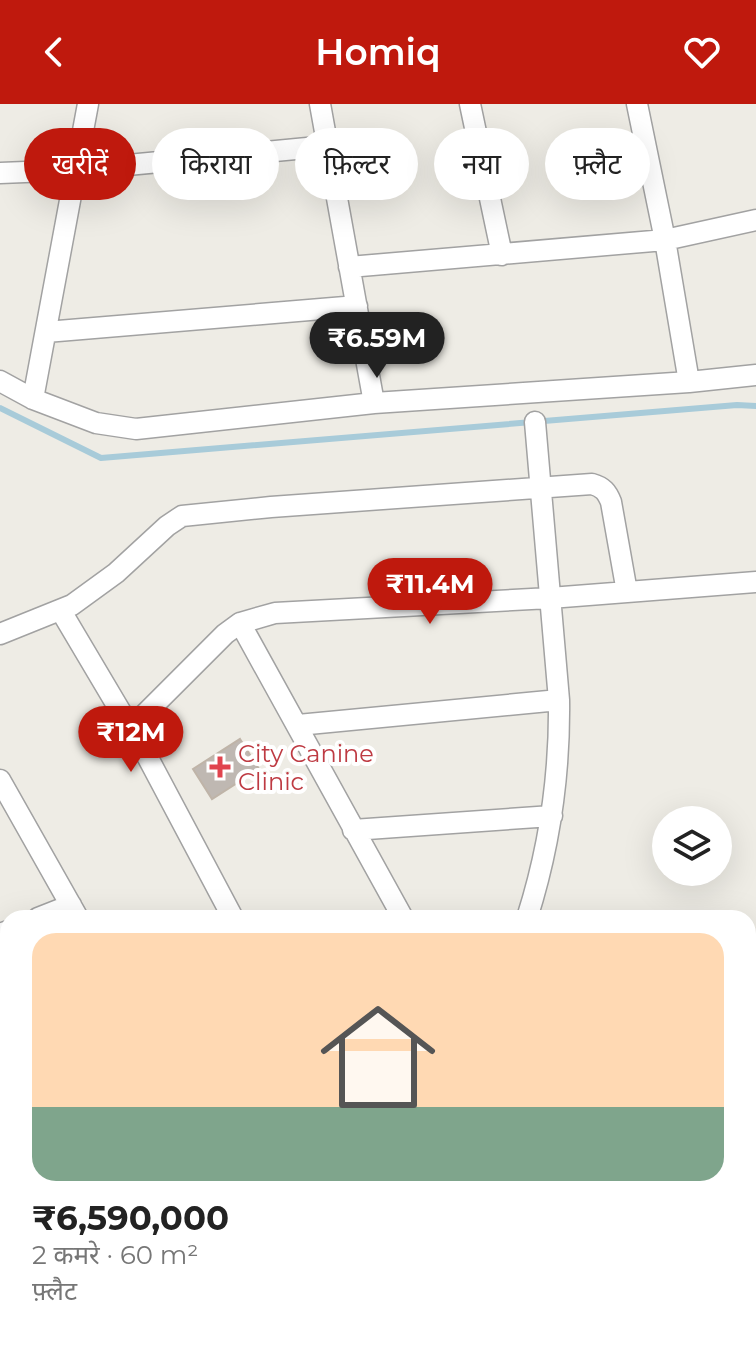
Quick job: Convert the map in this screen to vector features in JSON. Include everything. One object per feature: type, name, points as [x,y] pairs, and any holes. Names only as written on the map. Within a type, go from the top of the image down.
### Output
[{"type":"street","points":[[83,128],[88,104]]},
{"type":"street","points":[[470,104],[502,255]]},
{"type":"street","points":[[637,104],[665,240],[689,382]]},
{"type":"street","points":[[327,105],[328,128]]},
{"type":"street","points":[[136,164],[295,149]]},
{"type":"street","points":[[0,173],[24,172]]},
{"type":"street","points":[[33,399],[70,200]]},
{"type":"street","points":[[337,200],[374,403]]},
{"type":"street","points":[[349,267],[665,240],[756,220]]},
{"type":"street","points":[[46,332],[357,306]]},
{"type":"street","points":[[0,381],[33,399],[111,427],[136,429],[374,403],[756,375]]},
{"type":"street","points":[[529,910],[552,816],[558,768],[559,700],[535,422]]},
{"type":"street","points":[[0,634],[61,611],[116,573],[182,516],[592,484],[600,486],[607,493],[617,527],[627,592]]},
{"type":"street","points":[[130,729],[225,634],[255,617],[290,612],[550,598],[756,582]]},
{"type":"street","points":[[61,611],[130,729],[229,910]]},
{"type":"street","points":[[240,623],[398,910]]},
{"type":"street","points":[[298,725],[559,700]]},
{"type":"street","points":[[2,788],[73,910]]},
{"type":"street","points":[[353,830],[552,816]]},
{"type":"building","points":[[240,739],[259,769],[212,799],[193,769]]},
{"type":"waterway","points":[[0,408],[101,458],[737,405],[756,406]]},
{"type":"place","name":"City Canine Clinic","points":[[220,767]]}]
